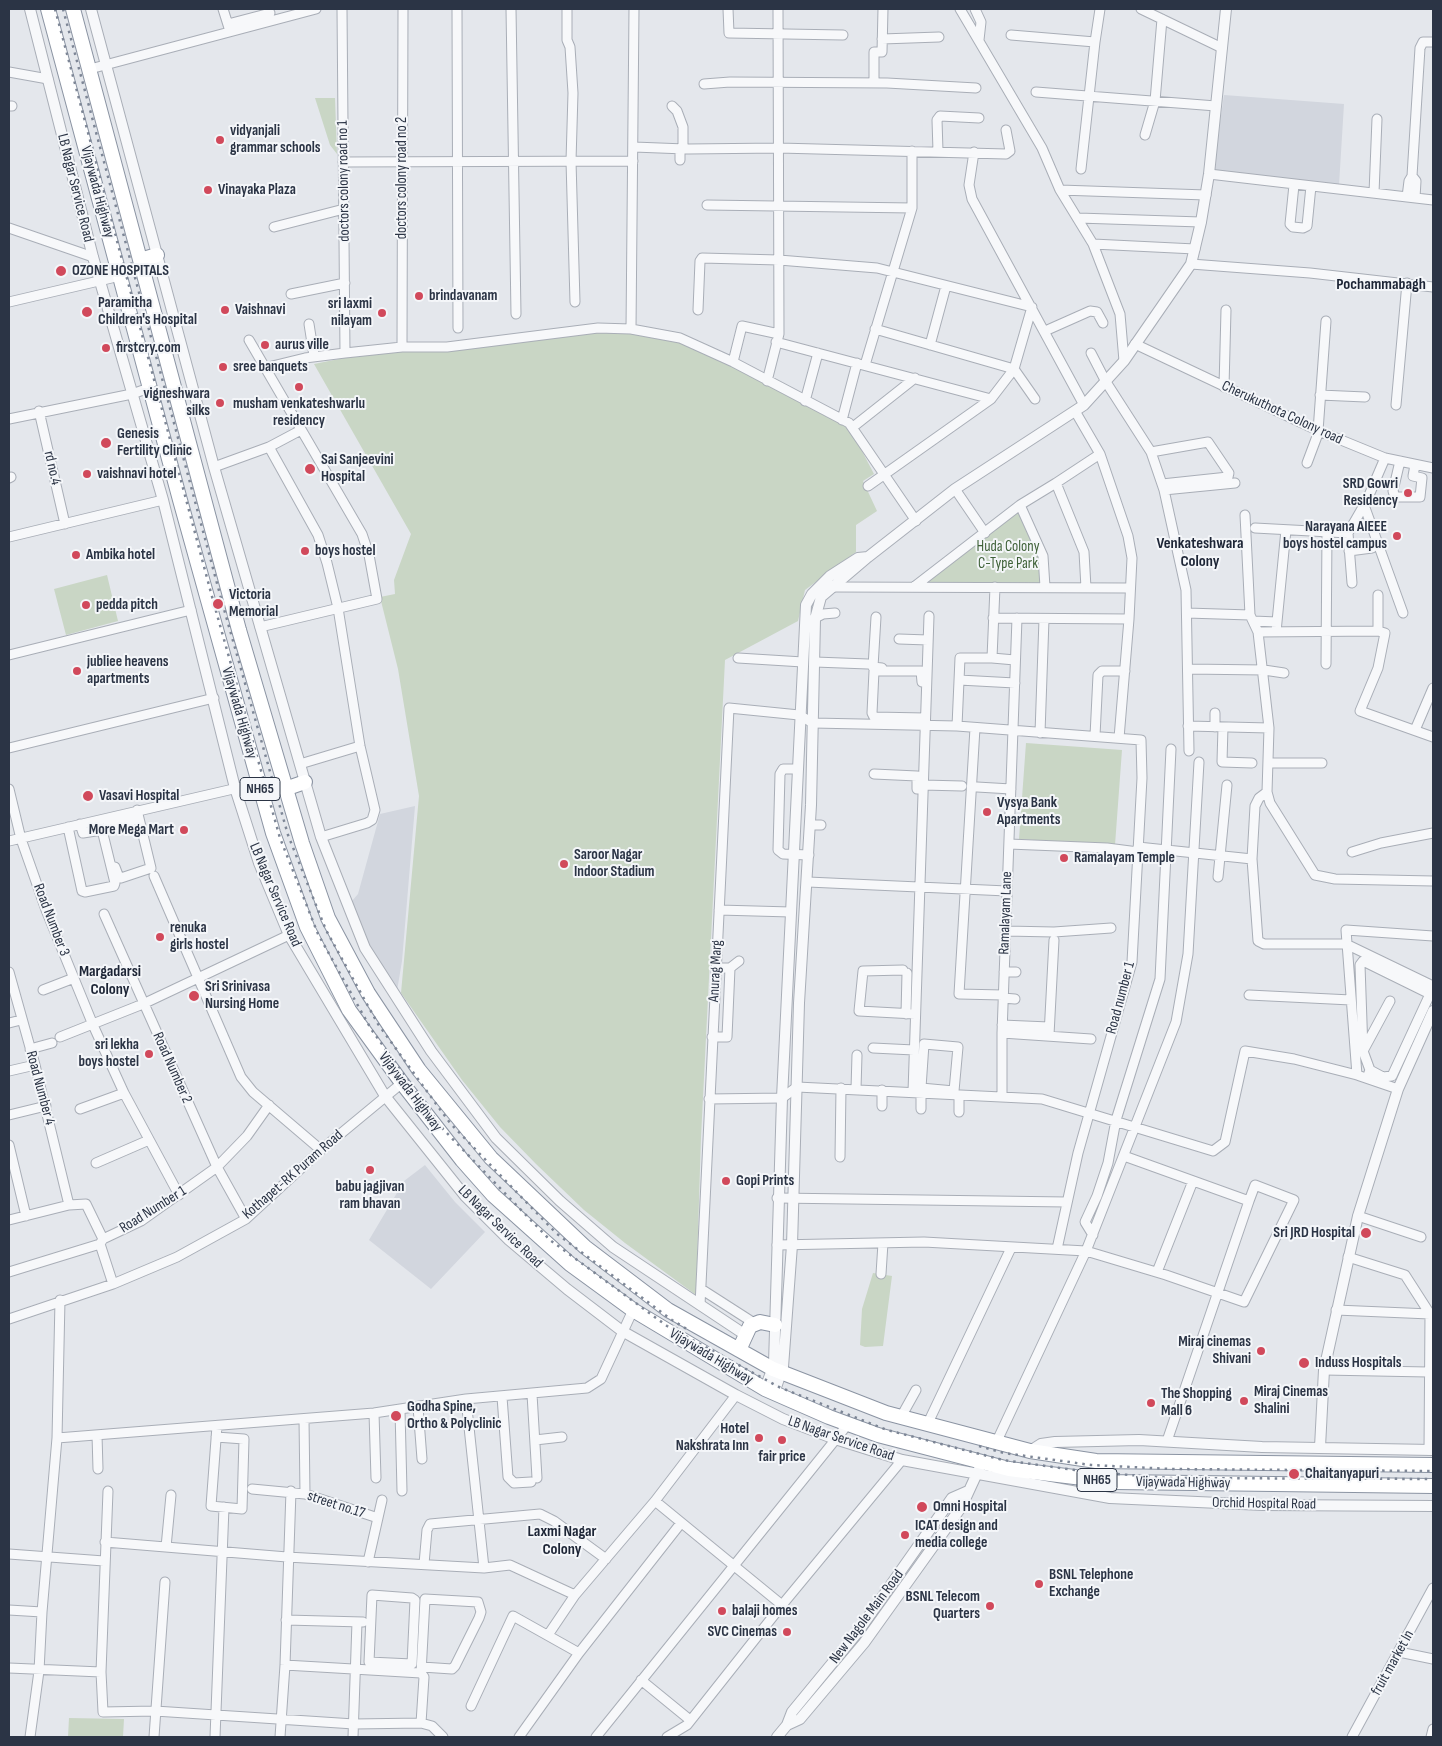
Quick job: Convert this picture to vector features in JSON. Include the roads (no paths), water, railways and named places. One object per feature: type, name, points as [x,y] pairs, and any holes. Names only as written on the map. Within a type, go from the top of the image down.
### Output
[{"type":"highway","name":"Vijaywada Highway","points":[[48,9],[149,388],[258,783],[273,833],[307,927],[342,996],[402,1083],[462,1160],[493,1195],[570,1264],[633,1310],[770,1391],[848,1424],[979,1469],[1009,1469],[1115,1482],[1433,1486]]},
{"type":"highway","name":"Vijaywada Highway","points":[[73,9],[239,630],[285,789],[328,918],[362,983],[419,1070],[485,1151],[585,1248],[668,1310],[778,1371],[901,1417],[1030,1451],[1096,1461],[1433,1465]]},
{"type":"highway","points":[[140,260],[157,255]]},
{"type":"highway","points":[[169,458],[192,453]]},
{"type":"highway","points":[[285,789],[305,782]]},
{"type":"highway","points":[[332,977],[352,964]]},
{"type":"highway","points":[[342,996],[362,983]]},
{"type":"highway","points":[[570,1264],[585,1248]]},
{"type":"highway","points":[[739,1350],[744,1334],[754,1324],[767,1323],[774,1326]]},
{"type":"street","name":"LB Nagar Service Road","points":[[30,9],[93,258],[163,500],[235,788],[259,863],[289,936],[385,1096],[465,1196],[516,1246],[567,1289],[622,1331],[783,1419],[835,1439],[902,1460],[979,1469]]},
{"type":"street","points":[[91,9],[214,467],[321,837],[365,948],[431,1051],[496,1138],[560,1201],[613,1247],[744,1334]]},
{"type":"street","points":[[223,9],[229,28]]},
{"type":"street","points":[[90,69],[106,66],[272,14],[316,9]]},
{"type":"street","name":"doctors colony road no 1","points":[[342,9],[345,353]]},
{"type":"street","name":"doctors colony road no 2","points":[[402,347],[401,160],[403,9]]},
{"type":"street","points":[[457,9],[458,328]]},
{"type":"street","points":[[511,9],[516,314]]},
{"type":"street","points":[[568,9],[567,40],[570,47],[573,93],[571,161],[575,302]]},
{"type":"street","points":[[631,329],[634,147],[633,9]]},
{"type":"street","points":[[728,9],[729,33],[843,35]]},
{"type":"street","points":[[767,381],[777,338],[780,148],[778,9]]},
{"type":"street","points":[[874,83],[874,52],[882,52],[883,9]]},
{"type":"street","points":[[960,9],[1042,148],[1060,190],[1093,244],[1120,314],[1124,361]]},
{"type":"street","points":[[975,9],[982,25],[979,40]]},
{"type":"street","points":[[1081,169],[1088,96],[1100,9]]},
{"type":"street","points":[[1141,9],[1222,48]]},
{"type":"street","points":[[778,1371],[774,1326],[782,1098],[803,662],[810,619],[821,597],[868,556],[956,489],[1080,408],[1124,361],[1190,264],[1195,249],[1209,174],[1226,9]]},
{"type":"street","points":[[1145,135],[1155,101],[1162,19]]},
{"type":"street","points":[[1011,36],[1095,42]]},
{"type":"street","points":[[882,39],[939,37]]},
{"type":"street","points":[[1411,197],[1416,181],[1412,176],[1420,48],[1423,42],[1433,42]]},
{"type":"street","points":[[9,72],[48,79]]},
{"type":"street","points":[[704,84],[874,83],[976,88]]},
{"type":"street","points":[[1036,92],[1216,106]]},
{"type":"street","points":[[672,106],[683,127],[684,149],[680,160]]},
{"type":"street","points":[[938,152],[938,120],[940,116],[979,118]]},
{"type":"street","points":[[1374,193],[1378,119]]},
{"type":"street","points":[[634,147],[1009,153],[1006,130]]},
{"type":"street","points":[[842,420],[894,272],[912,208],[912,151]]},
{"type":"street","points":[[919,805],[923,784],[923,720],[922,672],[874,671],[872,716],[923,720],[974,728],[1119,738],[1125,671],[1132,558],[1128,536],[1100,454],[1045,331],[970,193],[969,185],[974,152]]},
{"type":"street","points":[[343,162],[401,160],[633,161]]},
{"type":"street","points":[[1209,174],[1433,200]]},
{"type":"street","points":[[1294,185],[1290,224],[1292,227],[1303,228],[1307,226],[1311,186]]},
{"type":"street","points":[[1060,190],[1206,195]]},
{"type":"street","points":[[707,205],[912,208]]},
{"type":"street","points":[[274,227],[344,209]]},
{"type":"street","points":[[1078,218],[1201,222]]},
{"type":"street","points":[[9,228],[93,258]]},
{"type":"street","points":[[1093,244],[1195,249]]},
{"type":"street","points":[[698,310],[700,261],[702,258],[779,260],[894,272],[1032,307]]},
{"type":"street","points":[[1190,264],[1310,273],[1433,287]]},
{"type":"street","points":[[9,302],[120,276]]},
{"type":"street","points":[[291,294],[345,284]]},
{"type":"street","points":[[1396,405],[1407,284]]},
{"type":"street","points":[[930,345],[946,286]]},
{"type":"street","points":[[868,486],[992,399],[1014,369],[1032,307]]},
{"type":"street","points":[[1224,387],[1226,310]]},
{"type":"street","points":[[1045,331],[1090,311],[1097,312],[1103,323]]},
{"type":"street","points":[[1307,463],[1319,431],[1326,321]]},
{"type":"street","points":[[309,324],[314,356]]},
{"type":"street","points":[[733,362],[742,326],[818,353],[992,399]]},
{"type":"street","points":[[264,368],[314,356],[402,347],[447,347],[598,328],[631,329],[680,338],[733,362],[853,427],[916,521]]},
{"type":"street","points":[[875,329],[1014,369],[1035,399]]},
{"type":"street","points":[[249,340],[264,368],[302,424],[332,474],[362,534],[369,555],[378,599],[260,627]]},
{"type":"street","name":"Cherukuthota Colony road","points":[[1135,344],[1319,431],[1386,458],[1433,468]]},
{"type":"street","points":[[805,401],[818,353]]},
{"type":"street","points":[[1091,353],[1106,382],[1150,452],[1163,487],[1186,590],[1189,751]]},
{"type":"street","points":[[853,427],[915,378]]},
{"type":"street","points":[[9,419],[132,394],[149,388]]},
{"type":"street","points":[[1320,395],[1364,397]]},
{"type":"street","name":"rd no.4","points":[[39,412],[65,524]]},
{"type":"street","points":[[214,467],[269,447],[302,424]]},
{"type":"street","points":[[1150,452],[1208,442],[1229,473],[1228,477],[1163,487]]},
{"type":"street","points":[[269,447],[318,535],[338,608],[360,746],[374,816],[367,823],[321,837]]},
{"type":"street","points":[[914,586],[1020,506],[1100,454]]},
{"type":"street","points":[[1352,583],[1348,533],[1364,505],[1386,458]]},
{"type":"street","points":[[1400,461],[1393,491],[1395,497],[1420,497],[1422,478],[1413,476],[1415,465]]},
{"type":"street","points":[[1163,487],[1235,482]]},
{"type":"street","points":[[1056,483],[1084,552],[1086,588]]},
{"type":"street","points":[[956,489],[985,533]]},
{"type":"street","points":[[9,537],[163,500]]},
{"type":"street","points":[[1364,505],[1403,613]]},
{"type":"street","points":[[1020,506],[1044,556],[1045,587]]},
{"type":"street","points":[[1245,514],[1252,618],[1258,632],[1264,670],[1269,728],[1267,792],[1274,811],[1315,875],[1335,880],[1433,881]]},
{"type":"street","points":[[1255,528],[1348,533]]},
{"type":"street","points":[[1277,627],[1286,530]]},
{"type":"street","points":[[1326,664],[1328,532]]},
{"type":"street","points":[[1349,552],[1372,548]]},
{"type":"street","points":[[770,1391],[778,1371],[788,1302],[792,1245],[802,968],[808,882],[815,662],[810,619],[806,605],[818,586],[842,567],[858,558],[868,556]]},
{"type":"street","points":[[832,587],[1130,588]]},
{"type":"street","points":[[992,658],[995,587]]},
{"type":"street","points":[[1378,595],[1378,631]]},
{"type":"street","points":[[9,655],[191,610]]},
{"type":"street","points":[[810,619],[822,614],[835,613]]},
{"type":"street","points":[[1187,613],[1252,618],[1277,627],[1326,632],[1378,631],[1385,633],[1378,668],[1360,711],[1433,737]]},
{"type":"street","points":[[876,616],[873,667],[927,670]]},
{"type":"street","points":[[923,720],[929,616]]},
{"type":"street","points":[[994,618],[1129,619]]},
{"type":"street","name":"Ramalayam Lane","points":[[1002,1096],[1002,959],[1006,931],[1017,618]]},
{"type":"street","points":[[1040,733],[1044,619]]},
{"type":"street","points":[[1258,632],[1277,627]]},
{"type":"street","points":[[899,638],[928,640]]},
{"type":"street","points":[[738,658],[803,662]]},
{"type":"street","points":[[957,726],[960,658],[1015,660]]},
{"type":"street","points":[[815,662],[868,664]]},
{"type":"street","points":[[1188,669],[1264,670],[1284,673]]},
{"type":"street","points":[[1095,736],[1098,675],[1102,671],[1125,671]]},
{"type":"street","points":[[959,680],[1015,683]]},
{"type":"street","points":[[1414,730],[1433,688]]},
{"type":"street","points":[[9,748],[214,698]]},
{"type":"street","name":"Anurag Marg","points":[[700,1305],[728,708],[800,715]]},
{"type":"street","points":[[1215,713],[1226,732],[1222,762],[1252,763]]},
{"type":"street","points":[[800,715],[813,723],[923,720]]},
{"type":"street","points":[[1188,726],[1226,732],[1269,728]]},
{"type":"street","points":[[974,728],[967,889],[959,994],[1001,996],[1015,999]]},
{"type":"street","name":"Road number 1","points":[[1057,1250],[1089,1113],[1132,962],[1142,740],[1119,738]]},
{"type":"street","points":[[300,764],[360,746]]},
{"type":"street","points":[[1092,1235],[1085,1222],[1097,1196],[1108,1163],[1116,1120],[1160,978],[1171,748]]},
{"type":"street","points":[[996,1443],[1086,1251],[1161,1064],[1180,1004],[1188,954],[1199,762]]},
{"type":"street","points":[[1269,763],[1322,764]]},
{"type":"street","points":[[798,769],[783,769],[779,776],[778,850],[783,854],[809,854]]},
{"type":"street","points":[[874,774],[917,776],[920,887],[917,978],[911,1014],[910,1038],[914,1050],[918,1074],[922,1090],[955,1090],[958,1047],[924,1044],[918,1074],[917,1092],[921,1109]]},
{"type":"street","points":[[9,841],[80,824],[104,823],[258,783]]},
{"type":"street","points":[[923,784],[962,786]]},
{"type":"street","points":[[1218,877],[1227,785]]},
{"type":"street","points":[[977,787],[1011,789]]},
{"type":"street","name":"Road Number 3","points":[[9,789],[21,838],[46,910],[93,1025],[124,1093],[178,1195]]},
{"type":"street","points":[[1267,792],[1259,798],[1255,806],[1252,859],[1257,938],[1260,943],[1346,944],[1433,986]]},
{"type":"street","points":[[104,823],[119,877],[148,871],[151,866],[138,814]]},
{"type":"street","points":[[68,827],[82,891],[114,886],[102,830],[83,833],[80,824]]},
{"type":"street","points":[[810,825],[821,825]]},
{"type":"street","points":[[1352,852],[1380,843],[1433,833]]},
{"type":"street","points":[[1009,844],[1166,850],[1252,859]]},
{"type":"street","points":[[1008,856],[1018,856]]},
{"type":"street","points":[[154,876],[241,1077],[252,1092],[321,1150]]},
{"type":"street","points":[[808,882],[1007,891]]},
{"type":"street","points":[[719,910],[791,912]]},
{"type":"street","name":"Road Number 2","points":[[104,914],[217,1167],[246,1219]]},
{"type":"street","points":[[1006,931],[1054,932],[1111,928]]},
{"type":"street","points":[[1357,1075],[1346,930],[1433,936]]},
{"type":"street","points":[[60,1037],[143,1004],[289,936]]},
{"type":"street","points":[[1049,1031],[1054,940]]},
{"type":"street","points":[[999,946],[1002,959]]},
{"type":"street","points":[[716,968],[730,968],[739,961]]},
{"type":"street","points":[[709,1099],[782,1098],[797,1087],[1042,1099],[1116,1120],[1134,1128],[1208,1151],[1218,1149],[1225,1142],[1245,1051],[1294,1059],[1357,1075],[1369,1074],[1383,1078],[1392,1076],[1413,1037],[1430,992],[1363,961],[1360,965],[1363,1051],[1369,1074],[1398,1089]]},
{"type":"street","points":[[788,967],[802,968]]},
{"type":"street","points":[[712,1037],[727,1038],[730,968]]},
{"type":"street","points":[[911,1014],[861,1012],[858,1010],[863,970],[906,974],[917,978]]},
{"type":"street","name":"Road Number 4","points":[[9,972],[46,1106],[69,1205]]},
{"type":"street","points":[[1002,973],[1016,972]]},
{"type":"street","points":[[906,974],[911,1014]]},
{"type":"street","points":[[43,990],[74,978]]},
{"type":"street","points":[[1249,996],[1351,1000]]},
{"type":"street","points":[[1363,1051],[1390,1001]]},
{"type":"street","points":[[1320,1447],[1324,1370],[1358,1216],[1413,1037],[1433,1011]]},
{"type":"street","points":[[9,1023],[21,1020]]},
{"type":"street","points":[[1002,1029],[1049,1031],[1091,1039]]},
{"type":"street","points":[[30,1049],[52,1043]]},
{"type":"street","points":[[873,1048],[914,1050]]},
{"type":"street","points":[[856,1089],[857,1055]]},
{"type":"street","points":[[9,1071],[35,1065]]},
{"type":"street","name":"Kothapet-RK Puram Road","points":[[9,1318],[113,1284],[177,1257],[246,1219],[321,1150],[402,1083]]},
{"type":"street","points":[[840,1158],[841,1088]]},
{"type":"street","points":[[882,1090],[882,1106]]},
{"type":"street","points":[[80,1109],[124,1093]]},
{"type":"street","points":[[959,1095],[959,1112]]},
{"type":"street","name":"Road Number 1","points":[[9,1272],[102,1242],[141,1220],[217,1167],[247,1136],[269,1105]]},
{"type":"street","points":[[9,1115],[46,1106]]},
{"type":"street","points":[[96,1163],[149,1140]]},
{"type":"street","points":[[9,1145],[26,1216]]},
{"type":"street","points":[[1124,1156],[1249,1201]]},
{"type":"street","points":[[1157,1272],[1193,1181]]},
{"type":"street","points":[[777,1245],[924,1242],[1086,1251],[1157,1272],[1218,1292],[1244,1302],[1294,1200],[1255,1185],[1249,1201],[1218,1292],[1167,1441]]},
{"type":"street","points":[[778,1198],[1067,1202]]},
{"type":"street","points":[[9,1220],[69,1205],[86,1204],[102,1242],[113,1284]]},
{"type":"street","points":[[1358,1216],[1421,1237]]},
{"type":"street","points":[[881,1274],[883,1243]]},
{"type":"street","points":[[927,1425],[1011,1248]]},
{"type":"street","points":[[1030,1451],[1041,1444],[1055,1442],[1167,1441],[1431,1450],[1428,1372],[1430,1314],[1405,1275],[1348,1257]]},
{"type":"street","points":[[701,1289],[754,1324]]},
{"type":"street","points":[[30,1737],[39,1671],[46,1557],[57,1438],[60,1300]]},
{"type":"street","points":[[775,1301],[788,1302]]},
{"type":"street","points":[[57,1438],[374,1413],[466,1399],[587,1388],[601,1378],[633,1310]]},
{"type":"street","points":[[1336,1310],[1430,1314]]},
{"type":"street","points":[[1324,1370],[1428,1372]]},
{"type":"street","points":[[901,1417],[916,1390]]},
{"type":"street","points":[[502,1397],[508,1477],[514,1483],[534,1480],[535,1440],[532,1394]]},
{"type":"street","points":[[548,1635],[575,1594],[655,1501],[736,1395]]},
{"type":"street","points":[[466,1399],[484,1568]]},
{"type":"street","points":[[418,1407],[422,1459]]},
{"type":"street","points":[[400,1410],[402,1491]]},
{"type":"street","points":[[374,1413],[376,1478]]},
{"type":"street","points":[[304,1419],[305,1494]]},
{"type":"street","points":[[596,1737],[848,1424]]},
{"type":"street","points":[[227,1425],[227,1438]]},
{"type":"street","points":[[216,1426],[211,1506],[242,1509],[244,1439],[216,1437]]},
{"type":"street","points":[[96,1435],[98,1469]]},
{"type":"street","points":[[535,1440],[562,1437]]},
{"type":"street","points":[[667,1737],[687,1725],[782,1605],[902,1460]]},
{"type":"street","points":[[776,1737],[787,1725],[800,1719],[864,1643],[962,1506],[979,1469]]},
{"type":"street","name":"Orchid Hospital Road","points":[[979,1469],[1110,1498],[1263,1505],[1433,1506]]},
{"type":"street","name":"street no.17","points":[[252,1489],[293,1491],[378,1518]]},
{"type":"street","points":[[108,1491],[104,1542],[101,1672],[103,1712],[155,1710],[354,1724],[421,1723],[432,1726],[443,1737]]},
{"type":"street","points":[[280,1737],[285,1665],[288,1557],[293,1491]]},
{"type":"street","points":[[166,1547],[171,1495]]},
{"type":"street","points":[[368,1562],[382,1500]]},
{"type":"street","points":[[655,1501],[782,1605]]},
{"type":"street","points":[[215,1737],[224,1507]]},
{"type":"street","points":[[424,1564],[427,1530],[430,1524],[540,1514],[548,1516],[606,1559]]},
{"type":"street","points":[[519,1737],[578,1653],[682,1523]]},
{"type":"street","points":[[104,1542],[368,1562],[484,1568],[510,1565],[575,1594]]},
{"type":"street","points":[[9,1554],[104,1561]]},
{"type":"street","points":[[154,1737],[166,1582]]},
{"type":"street","name":"fruit market ln","points":[[1352,1737],[1433,1588]]},
{"type":"street","points":[[372,1595],[412,1598],[415,1600],[412,1664],[372,1663],[368,1656],[372,1595]]},
{"type":"street","points":[[285,1665],[356,1670],[421,1670],[452,1669],[479,1618],[481,1612],[478,1602],[426,1598],[421,1670],[424,1677],[421,1723]]},
{"type":"street","points":[[9,1610],[42,1612]]},
{"type":"street","points":[[471,1706],[513,1616],[578,1653]]},
{"type":"street","points":[[286,1620],[370,1623]]},
{"type":"street","points":[[353,1737],[357,1622]]},
{"type":"street","points":[[1399,1652],[1433,1659]]},
{"type":"street","points":[[356,1655],[368,1656]]},
{"type":"street","points":[[9,1668],[39,1671],[101,1672]]},
{"type":"street","points":[[641,1680],[690,1720]]},
{"type":"street","points":[[1431,1737],[1433,1729]]},
{"type":"railway","points":[[55,9],[214,604],[280,838],[318,934],[371,1029],[443,1129],[550,1240],[667,1326],[779,1387],[887,1430],[1003,1460],[1089,1472],[1171,1478],[1433,1479]]},
{"type":"railway","points":[[63,9],[222,602],[288,835],[326,930],[378,1024],[450,1123],[556,1233],[672,1320],[690,1331]]},
{"type":"railway","points":[[979,1446],[1004,1453],[1091,1465],[1172,1469],[1433,1471]]},
{"type":"place","name":"vidyanjali grammar schools","points":[[220,140]]},
{"type":"place","name":"Vinayaka Plaza","points":[[208,190]]},
{"type":"place","name":"OZONE HOSPITALS","points":[[61,271]]},
{"type":"place","name":"brindavanam","points":[[419,296]]},
{"type":"place","name":"Vaishnavi","points":[[225,310]]},
{"type":"place","name":"Paramitha Children's Hospital","points":[[87,312]]},
{"type":"place","name":"sri laxmi nilayam","points":[[382,313]]},
{"type":"place","name":"aurus ville","points":[[265,345]]},
{"type":"place","name":"firstcry.com","points":[[106,348]]},
{"type":"place","name":"sree banquets","points":[[223,367]]},
{"type":"place","name":"musham venkateshwarlu residency","points":[[299,387]]},
{"type":"place","name":"vigneshwara silks","points":[[220,403]]},
{"type":"place","name":"Genesis Fertility Clinic","points":[[106,443]]},
{"type":"place","name":"Sai Sanjeevini Hospital","points":[[310,469]]},
{"type":"place","name":"vaishnavi hotel","points":[[87,474]]},
{"type":"place","name":"SRD Gowri Residency","points":[[1408,493]]},
{"type":"place","name":"Narayana AIEEE boys hostel campus","points":[[1397,536]]},
{"type":"place","name":"boys hostel","points":[[305,551]]},
{"type":"place","name":"Ambika hotel","points":[[76,555]]},
{"type":"place","name":"Victoria Memorial","points":[[218,604]]},
{"type":"place","name":"pedda pitch","points":[[86,605]]},
{"type":"place","name":"jubliee heavens apartments","points":[[77,671]]},
{"type":"place","name":"Vasavi Hospital","points":[[88,796]]},
{"type":"place","name":"Vysya Bank Apartments","points":[[987,812]]},
{"type":"place","name":"More Mega Mart","points":[[184,830]]},
{"type":"place","name":"Ramalayam Temple","points":[[1064,858]]},
{"type":"place","name":"Saroor Nagar Indoor Stadium","points":[[564,864]]},
{"type":"place","name":"renuka girls hostel","points":[[160,937]]},
{"type":"place","name":"Sri Srinivasa Nursing Home","points":[[194,996]]},
{"type":"place","name":"sri lekha boys hostel","points":[[149,1054]]},
{"type":"place","name":"babu jagjivan ram bhavan","points":[[370,1170]]},
{"type":"place","name":"Gopi Prints","points":[[726,1181]]},
{"type":"place","name":"Sri JRD Hospital","points":[[1366,1233]]},
{"type":"place","name":"Miraj cinemas Shivani","points":[[1261,1351]]},
{"type":"place","name":"Induss Hospitals","points":[[1304,1363]]},
{"type":"place","name":"Miraj Cinemas Shalini","points":[[1244,1401]]},
{"type":"place","name":"The Shopping Mall 6","points":[[1151,1403]]},
{"type":"place","name":"Godha Spine, Ortho & Polyclinic","points":[[396,1416]]},
{"type":"place","name":"Hotel Nakshrata Inn","points":[[759,1438]]},
{"type":"place","name":"fair price","points":[[782,1440]]},
{"type":"place","name":"Chaitanyapuri","points":[[1294,1474]]},
{"type":"place","name":"Omni Hospital","points":[[922,1507]]},
{"type":"place","name":"ICAT design and media college","points":[[905,1535]]},
{"type":"place","name":"BSNL Telephone Exchange","points":[[1039,1584]]},
{"type":"place","name":"BSNL Telecom Quarters","points":[[990,1606]]},
{"type":"place","name":"balaji homes","points":[[722,1611]]},
{"type":"place","name":"SVC Cinemas","points":[[787,1632]]},
{"type":"district","name":"Pochammabagh","points":[[1381,285]]},
{"type":"district","name":"Venkateshwara Colony","points":[[1200,553]]},
{"type":"district","name":"Margadarsi Colony","points":[[110,981]]},
{"type":"district","name":"Laxmi Nagar Colony","points":[[562,1541]]},
{"type":"park label","name":"Huda Colony C-Type Park","points":[[1008,556]]}]
